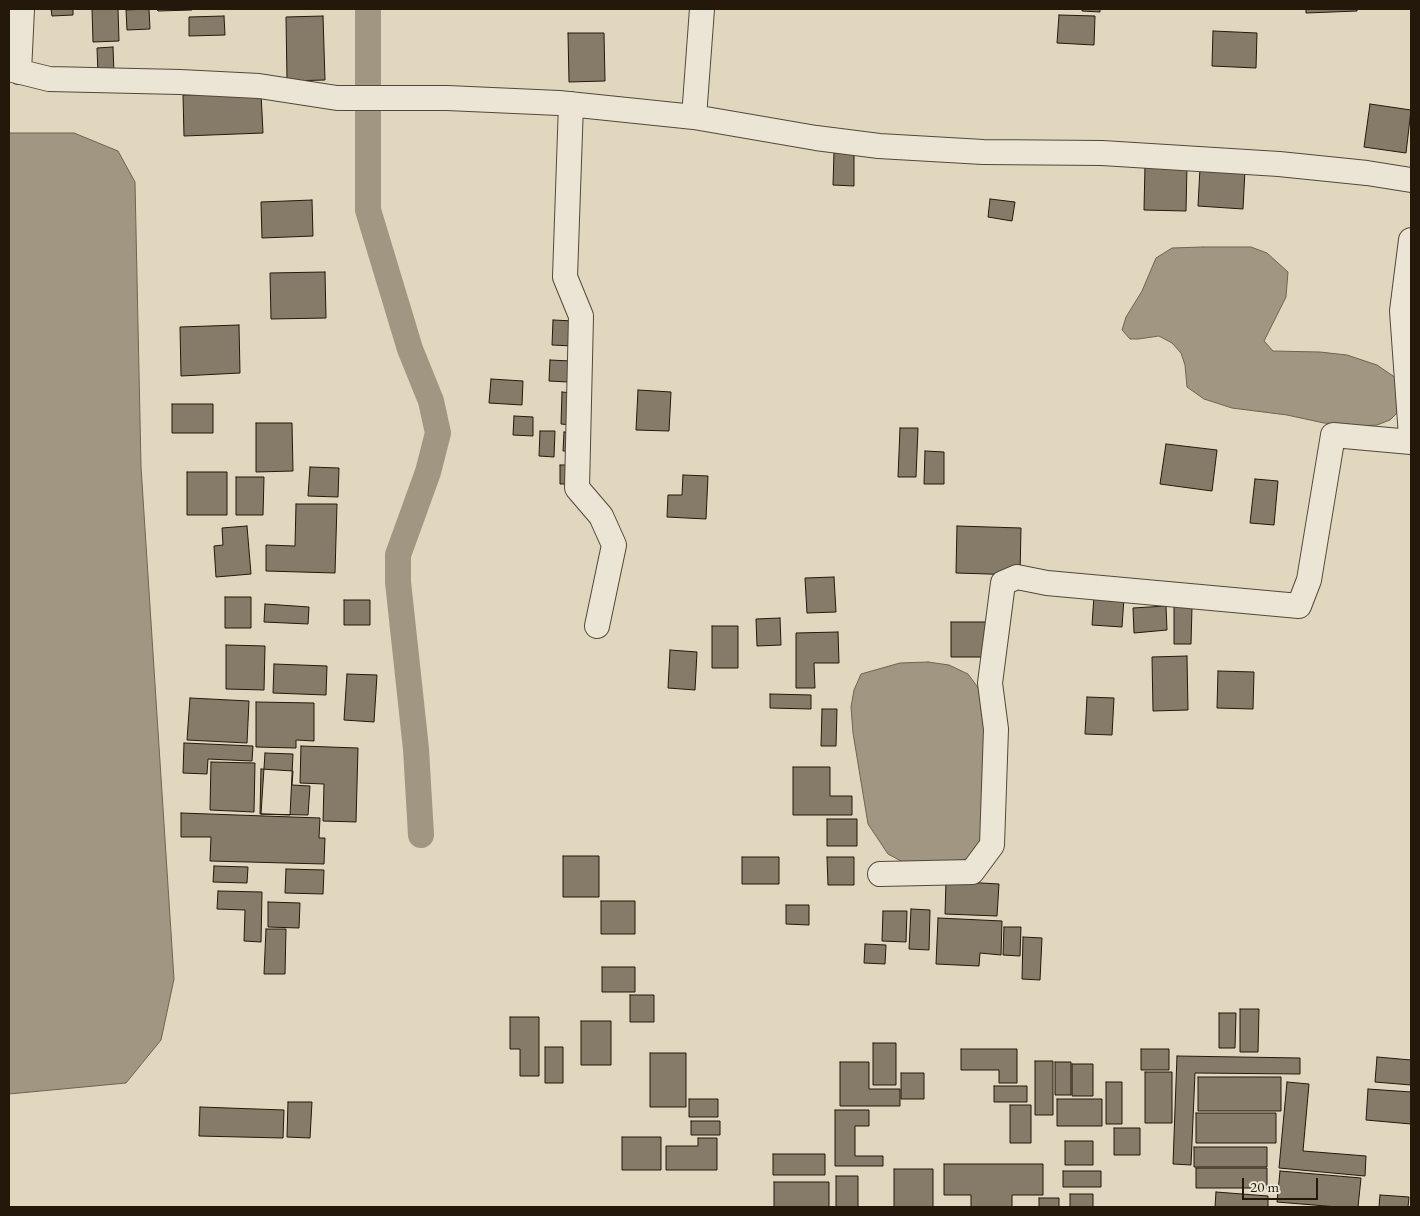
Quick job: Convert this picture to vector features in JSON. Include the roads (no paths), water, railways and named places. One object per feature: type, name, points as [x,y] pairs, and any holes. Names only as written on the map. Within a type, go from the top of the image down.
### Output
[{"type":"street","points":[[22,9],[14,70],[49,78],[260,86],[337,98],[447,98],[571,104],[694,117],[816,138],[878,146],[983,152],[1102,153],[1279,164],[1366,173],[1411,180]]},
{"type":"street","points":[[694,117],[702,9]]},
{"type":"street","points":[[571,104],[565,277],[581,316],[577,488],[602,516],[614,545],[597,626]]},
{"type":"street","points":[[1411,240],[1402,311],[1411,436]]},
{"type":"street","points":[[880,874],[972,872],[992,845],[996,729],[990,683],[1003,584],[1018,577],[1047,584],[1299,606],[1308,580],[1333,435],[1411,442]]},
{"type":"waterway","points":[[368,9],[368,210],[410,349],[431,401],[438,433],[428,472],[398,555],[398,582],[416,749],[421,835]]}]
